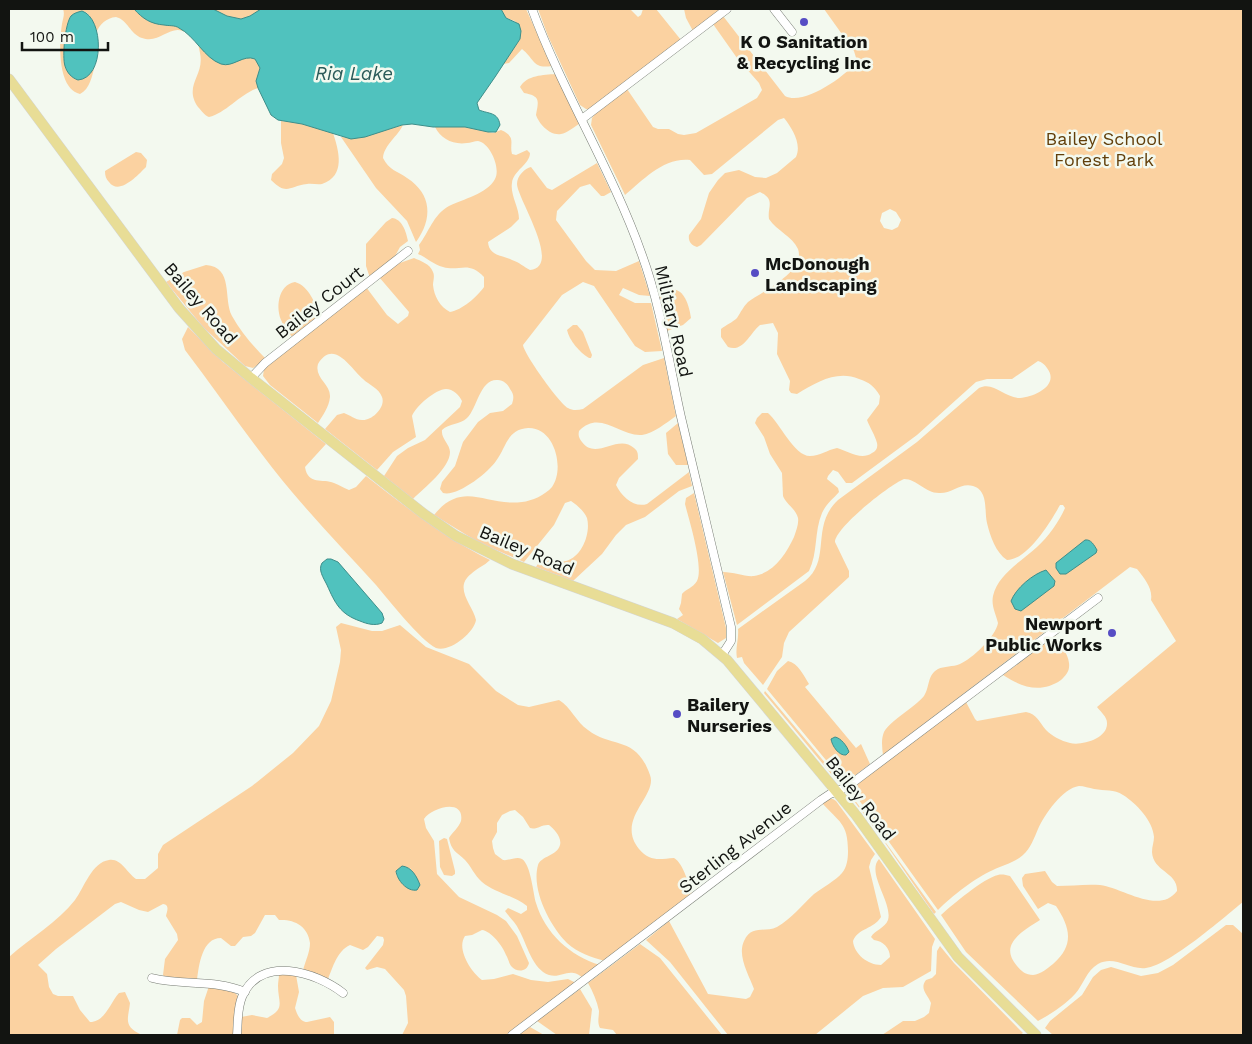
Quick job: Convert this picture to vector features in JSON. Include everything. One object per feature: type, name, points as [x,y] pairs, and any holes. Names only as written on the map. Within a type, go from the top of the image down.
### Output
[{"type":"main road","name":"Bailey Road","points":[[9,79],[179,308],[212,344],[251,378],[426,515],[462,539],[490,554],[528,570],[673,623],[702,639],[722,655],[865,826],[958,957],[1036,1035]]},
{"type":"street","name":"Military Road","points":[[532,9],[634,233],[652,286],[731,627],[731,641],[722,655]]},
{"type":"street","points":[[582,119],[727,9]]},
{"type":"street","points":[[774,9],[792,32]]},
{"type":"street","name":"Bailey Court","points":[[251,378],[264,364],[408,250]]},
{"type":"street","name":"Sterling Avenue","points":[[512,1035],[820,800],[847,787],[1098,598]]},
{"type":"street","points":[[237,1035],[239,1008],[245,992],[250,985],[263,976],[276,971],[287,970],[302,973],[329,983],[343,993]]},
{"type":"street","points":[[152,978],[169,982],[218,984],[245,992]]},
{"type":"green space","points":[[63,9],[134,9],[140,15],[157,9],[354,9],[257,85],[258,88],[221,112],[209,117],[198,107],[193,93],[193,86],[201,61],[197,42],[182,31],[176,30],[155,38],[142,38],[116,17],[104,22],[96,33],[91,18],[86,12],[78,12],[70,19],[66,35],[64,60],[93,70],[95,65],[86,89],[80,94],[72,90],[63,74],[61,64],[60,42]]},
{"type":"green space","points":[[501,9],[526,9],[552,66],[537,65],[522,49],[509,63],[503,64],[520,39],[515,21],[506,18]]},
{"type":"green space","points":[[538,9],[630,9],[638,17],[643,9],[656,9],[681,40],[590,109],[586,109],[580,105],[548,36]]},
{"type":"green space","points":[[684,9],[723,9],[693,31],[686,18]]},
{"type":"green space","name":"Bailey School Forest Park","points":[[824,9],[1243,9],[1243,902],[1196,940],[1156,965],[1139,968],[1110,961],[1098,964],[1091,970],[1071,998],[1058,1009],[1038,1021],[966,952],[941,915],[968,892],[992,877],[998,875],[1010,876],[1040,920],[1015,939],[1010,951],[1012,958],[1019,968],[1026,973],[1033,975],[1042,972],[1053,964],[1065,950],[1068,936],[1067,929],[1065,921],[1056,906],[1048,903],[1038,909],[1023,886],[1022,878],[1025,874],[1045,871],[1057,886],[1100,885],[1151,900],[1161,901],[1169,898],[1177,891],[1174,880],[1153,859],[1153,831],[1143,813],[1128,798],[1116,792],[1081,786],[1073,788],[1049,810],[1030,846],[1020,858],[979,877],[938,910],[851,789],[966,702],[977,721],[1026,712],[1035,716],[1046,730],[1063,741],[1075,744],[1099,737],[1106,729],[1107,721],[1097,707],[1176,641],[1151,600],[1149,587],[1137,569],[1130,567],[883,755],[882,740],[884,732],[924,696],[932,674],[940,668],[957,665],[965,661],[977,652],[993,634],[998,623],[994,610],[993,596],[1000,581],[1011,568],[1045,539],[1065,508],[1063,505],[1060,505],[1031,547],[1023,554],[1007,560],[997,549],[992,539],[987,523],[982,492],[969,485],[939,493],[904,479],[887,489],[864,507],[837,536],[835,542],[849,571],[849,577],[789,632],[784,643],[782,657],[763,685],[744,663],[742,657],[737,658],[736,651],[738,629],[805,581],[813,573],[818,563],[825,521],[830,510],[838,500],[917,442],[979,388],[984,386],[994,388],[1014,397],[1026,397],[1039,393],[1044,389],[1050,380],[1050,374],[1045,365],[1038,361],[1012,379],[987,379],[976,382],[917,435],[852,483],[846,483],[838,472],[833,470],[827,479],[838,488],[839,492],[822,513],[814,557],[809,571],[737,625],[723,572],[754,576],[768,571],[787,550],[794,537],[798,523],[797,515],[783,496],[782,473],[770,454],[764,437],[755,423],[757,418],[762,413],[768,413],[798,451],[804,455],[814,456],[837,448],[854,455],[863,456],[868,455],[877,448],[876,440],[867,420],[879,404],[880,396],[874,387],[866,382],[843,376],[827,379],[797,394],[791,393],[789,390],[790,381],[777,354],[778,333],[773,323],[760,325],[738,347],[728,347],[721,337],[721,329],[737,318],[748,302],[772,287],[796,265],[799,257],[798,249],[769,219],[770,204],[768,198],[760,192],[747,198],[701,245],[697,247],[692,244],[689,235],[701,219],[709,193],[725,173],[739,170],[755,177],[766,178],[777,173],[796,157],[798,152],[797,142],[793,131],[784,118],[778,120],[712,174],[704,175],[690,160],[671,162],[654,171],[625,195],[591,125],[595,114],[627,89],[653,127],[669,129],[684,135],[696,133],[757,98],[762,90],[759,83],[737,58],[713,24],[723,16],[785,96],[793,98],[803,97],[824,88],[844,74],[857,61],[854,51]],"holes":[[[890,209],[896,212],[901,220],[898,227],[892,230],[884,228],[880,221],[882,213]]]},
{"type":"green space","points":[[556,74],[579,124],[561,134],[553,133],[542,125],[536,115],[538,102],[536,97],[524,93],[520,87],[531,78]]},
{"type":"green space","points":[[281,121],[299,123],[333,133],[339,162],[335,175],[330,180],[322,184],[301,185],[285,189],[276,185],[271,180],[272,174],[282,164],[284,158],[281,143]]},
{"type":"green space","points":[[403,125],[388,145],[383,158],[391,168],[415,184],[425,199],[427,216],[422,233],[416,242],[407,221],[376,188],[341,137],[356,138]]},
{"type":"green space","points":[[435,127],[465,127],[493,133],[501,130],[511,138],[512,154],[516,155],[527,150],[530,153],[527,161],[515,175],[512,183],[512,192],[519,219],[511,227],[488,242],[493,253],[517,262],[530,270],[539,266],[542,257],[536,231],[519,192],[517,181],[520,175],[531,167],[547,188],[552,190],[597,163],[611,192],[601,196],[590,184],[580,187],[557,211],[556,220],[586,261],[595,270],[616,271],[639,261],[650,296],[639,295],[623,288],[619,295],[635,303],[651,303],[662,351],[645,352],[635,346],[594,286],[583,282],[562,295],[523,345],[535,368],[550,388],[568,408],[574,410],[583,409],[643,365],[664,358],[676,416],[655,430],[642,435],[626,432],[602,423],[595,423],[587,425],[579,431],[579,438],[588,447],[594,449],[621,443],[628,444],[636,450],[638,459],[619,478],[616,485],[622,494],[633,503],[647,504],[689,472],[692,486],[679,491],[645,517],[626,525],[602,554],[573,581],[536,567],[543,558],[566,561],[572,559],[581,550],[588,530],[587,518],[580,508],[571,501],[565,503],[554,525],[524,562],[478,542],[434,515],[445,504],[455,498],[465,496],[509,503],[522,502],[546,493],[552,487],[558,470],[555,450],[545,434],[528,428],[521,429],[511,435],[492,466],[472,483],[449,493],[443,493],[440,489],[442,482],[455,466],[463,442],[478,422],[490,413],[503,411],[512,404],[513,394],[502,381],[492,381],[487,384],[467,418],[442,430],[450,449],[449,458],[436,477],[413,499],[384,476],[397,456],[425,440],[460,407],[462,401],[456,393],[449,389],[442,390],[422,403],[412,416],[416,437],[393,452],[377,470],[325,429],[337,415],[344,413],[357,419],[366,420],[377,413],[383,401],[379,391],[363,379],[342,358],[330,354],[324,357],[318,364],[318,373],[330,392],[330,397],[327,408],[318,423],[270,385],[263,376],[264,369],[366,287],[387,315],[398,324],[408,316],[409,312],[379,277],[397,264],[414,258],[430,267],[434,274],[433,285],[436,297],[440,304],[450,312],[459,309],[469,302],[484,287],[484,277],[473,269],[443,267],[418,254],[420,250],[419,245],[439,214],[449,206],[486,189],[495,179],[497,169],[487,146],[478,141],[468,143],[452,142],[444,138]]},
{"type":"green space","points":[[136,152],[141,153],[147,160],[146,167],[123,186],[113,186],[106,179],[105,171]]},
{"type":"green space","points":[[392,218],[401,223],[408,241],[400,247],[394,258],[370,278],[366,266],[366,244]]},
{"type":"green space","points":[[206,265],[221,271],[226,285],[229,309],[232,316],[239,328],[266,359],[253,368],[245,366],[203,327],[166,282],[184,272]]},
{"type":"green space","points":[[295,282],[308,291],[321,316],[293,338],[283,324],[279,304],[282,292],[289,284]]},
{"type":"green space","points":[[671,289],[680,292],[686,299],[691,318],[683,325],[667,331],[658,291]]},
{"type":"green space","points":[[573,325],[577,325],[583,332],[592,355],[591,358],[582,353],[570,338],[567,330]]},
{"type":"green space","points":[[188,327],[223,362],[326,444],[305,467],[309,477],[334,483],[349,490],[356,487],[366,476],[442,532],[490,560],[471,574],[466,579],[464,585],[466,597],[476,620],[471,631],[466,636],[447,648],[436,648],[422,637],[405,619],[302,504],[251,440],[185,350],[182,339]]},
{"type":"green space","points":[[678,423],[688,465],[676,465],[668,454],[666,433]]},
{"type":"green space","points":[[694,493],[726,628],[726,638],[718,643],[677,619],[683,615],[679,609],[682,594],[697,581],[699,574],[695,543],[685,504],[686,498]]},
{"type":"green space","points":[[341,623],[372,631],[382,631],[400,625],[426,647],[469,664],[496,691],[518,705],[529,707],[559,700],[580,723],[597,736],[631,748],[644,762],[650,775],[651,783],[634,818],[633,838],[639,849],[651,858],[674,858],[683,869],[693,895],[605,961],[585,954],[567,943],[554,927],[544,907],[537,885],[538,865],[542,860],[556,852],[560,845],[560,839],[549,825],[530,828],[523,817],[515,810],[502,815],[497,823],[497,832],[492,841],[495,854],[503,860],[520,858],[525,862],[530,873],[540,914],[552,933],[560,942],[579,956],[600,965],[583,978],[574,973],[549,975],[543,972],[534,962],[518,927],[505,911],[508,908],[521,914],[527,910],[527,906],[482,882],[467,862],[453,849],[450,842],[449,838],[461,821],[461,814],[458,809],[453,807],[440,808],[424,819],[426,828],[434,841],[437,874],[459,897],[506,921],[517,936],[529,963],[524,970],[513,968],[499,943],[493,936],[482,930],[465,936],[463,941],[464,954],[473,972],[482,980],[513,974],[531,980],[548,982],[568,979],[576,983],[506,1035],[402,1035],[408,1023],[404,990],[385,969],[377,967],[367,970],[365,968],[383,945],[383,937],[377,936],[363,950],[350,945],[342,951],[328,979],[303,970],[310,946],[309,937],[303,928],[295,922],[279,920],[275,915],[265,915],[255,933],[251,936],[243,937],[235,946],[231,946],[221,938],[210,942],[203,953],[197,980],[165,977],[163,975],[165,959],[178,940],[177,934],[166,916],[167,906],[163,904],[148,912],[121,902],[115,904],[38,965],[47,974],[49,987],[53,994],[73,996],[80,1010],[90,1022],[100,1019],[119,993],[125,992],[130,1003],[129,1025],[142,1035],[9,1035],[9,957],[68,908],[98,865],[109,860],[117,861],[136,879],[145,879],[158,868],[158,854],[163,845],[252,786],[293,753],[319,726],[331,701],[341,650],[336,627]],"holes":[[[410,868],[418,881],[407,888],[396,875]]]},
{"type":"green space","points":[[1055,636],[1065,652],[1069,663],[1068,671],[1061,680],[1039,688],[1024,686],[1003,675]]},
{"type":"green space","points":[[788,661],[795,664],[800,670],[809,684],[805,687],[856,748],[861,744],[870,764],[845,783],[767,689],[777,671]]},
{"type":"green space","points":[[765,691],[842,783],[837,781],[764,693]]},
{"type":"green space","points":[[849,792],[936,912],[934,914],[851,797]]},
{"type":"green space","points":[[828,799],[836,801],[875,854],[869,867],[881,917],[874,924],[858,933],[853,941],[856,950],[867,961],[876,965],[881,965],[890,957],[885,945],[871,937],[885,925],[889,913],[877,880],[876,865],[879,859],[935,939],[932,947],[931,971],[903,987],[883,988],[863,996],[815,1035],[728,1035],[670,962],[646,940],[669,921],[708,994],[746,999],[750,997],[754,989],[744,965],[742,953],[742,947],[747,936],[751,932],[772,929],[782,924],[814,894],[839,876],[846,866],[848,842],[846,834],[838,819],[822,803]]},
{"type":"green space","points":[[444,838],[447,839],[455,871],[455,874],[452,876],[444,875],[440,867],[439,841]]},
{"type":"green space","points":[[1226,925],[1233,925],[1243,934],[1243,1035],[1053,1035],[1045,1028],[1050,1021],[1082,995],[1093,977],[1101,970],[1111,967],[1141,976],[1158,973],[1173,965]]},
{"type":"green space","points":[[640,944],[660,958],[722,1035],[617,1035],[613,1030],[600,1028],[598,1007],[588,983]]},
{"type":"green space","points":[[940,946],[954,963],[1023,1033],[1020,1035],[882,1035],[903,1021],[915,1021],[929,1013],[931,1003],[923,986],[926,980],[936,974],[937,951]]},
{"type":"green space","points":[[279,974],[296,975],[299,992],[295,1008],[301,1019],[307,1022],[330,1017],[334,1022],[334,1035],[241,1035],[241,1017],[252,1015],[267,1018],[273,1015],[279,1008]]},
{"type":"green space","points":[[209,986],[233,991],[238,996],[234,1035],[177,1035],[182,1018],[190,1018],[197,1025],[202,1022],[204,1001]]},
{"type":"green space","points":[[580,989],[592,1009],[589,1035],[557,1035],[537,1021]]},
{"type":"green space","points":[[530,1027],[544,1035],[518,1035]]},
{"type":"water","name":"Ria Lake","points":[[134,9],[213,9],[227,16],[241,19],[261,9],[501,9],[506,18],[519,24],[521,31],[520,39],[477,103],[479,110],[492,114],[499,121],[500,125],[496,132],[465,127],[433,127],[412,124],[351,139],[302,124],[278,120],[271,115],[258,88],[256,81],[260,68],[255,59],[246,58],[230,64],[221,64],[210,57],[190,36],[176,26],[151,22]]},
{"type":"water","points":[[82,11],[89,16],[94,24],[98,35],[98,47],[97,59],[93,69],[87,77],[78,80],[70,75],[66,69],[64,48],[69,20],[73,14]]},
{"type":"water","points":[[1085,540],[1089,540],[1092,543],[1097,550],[1096,553],[1066,574],[1060,574],[1056,568],[1056,563]]},
{"type":"water","points":[[327,559],[338,562],[382,613],[384,619],[382,623],[368,624],[353,618],[339,607],[321,571],[322,563]]},
{"type":"water","points":[[1046,570],[1055,581],[1054,586],[1021,611],[1015,609],[1011,601],[1013,596],[1031,578]]},
{"type":"water","points":[[835,737],[847,747],[849,752],[846,755],[838,752],[834,747],[831,739]]},
{"type":"water","points":[[402,866],[409,868],[416,876],[420,885],[417,890],[406,887],[400,881],[396,871]]},
{"type":"place","name":"K O Sanitation & Recycling Inc","points":[[804,22]]},
{"type":"place","name":"McDonough Landscaping","points":[[755,273]]},
{"type":"place","name":"Newport Public Works","points":[[1112,633]]},
{"type":"place","name":"Bailery Nurseries","points":[[677,714]]}]
